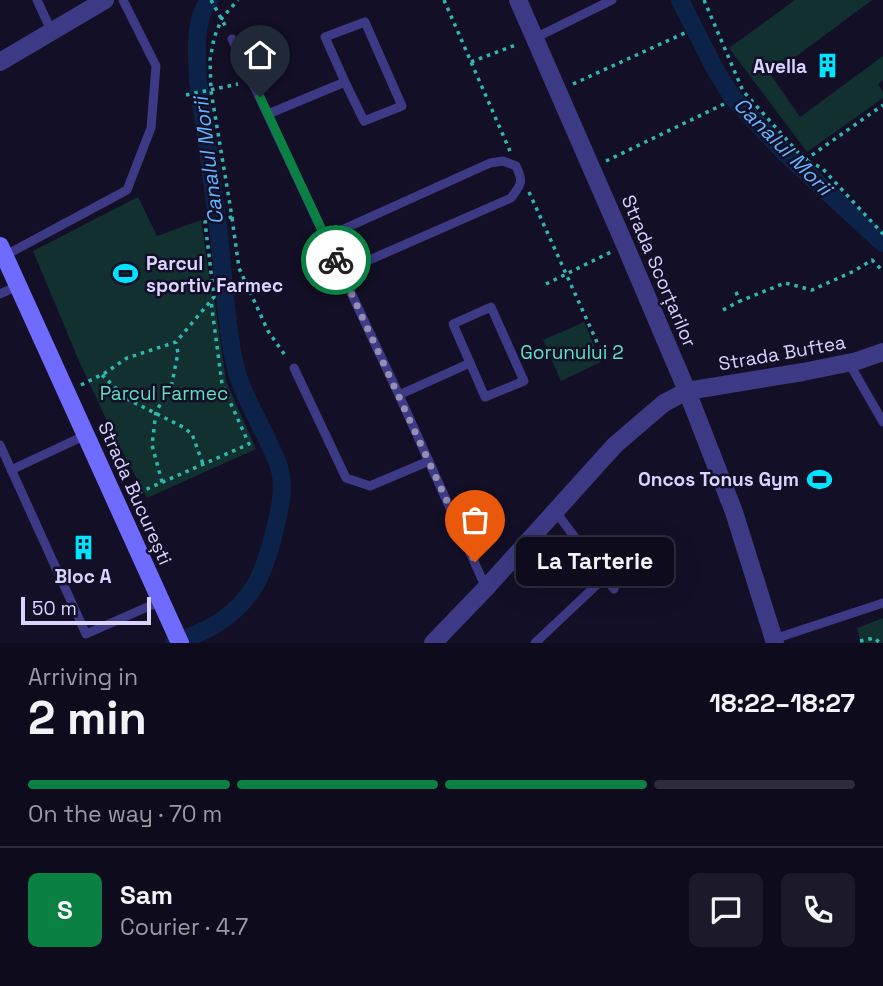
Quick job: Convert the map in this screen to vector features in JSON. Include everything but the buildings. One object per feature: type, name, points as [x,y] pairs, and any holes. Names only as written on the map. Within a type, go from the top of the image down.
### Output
[{"type":"main road","name":"Strada București","points":[[2,251],[180,643]]},
{"type":"street","points":[[0,61],[105,0]]},
{"type":"street","name":"Strada Scorțarilor","points":[[518,0],[687,391],[734,512],[774,641]]},
{"type":"street","name":"Strada Buftea","points":[[687,391],[849,363],[883,352]]},
{"type":"street","points":[[433,643],[624,437],[664,403],[687,391]]},
{"type":"lane","points":[[37,0],[51,30]]},
{"type":"lane","points":[[2,251],[127,190],[152,128],[156,66],[123,0]]},
{"type":"lane","points":[[535,38],[612,0]]},
{"type":"lane","points":[[365,22],[402,106],[365,121],[345,82],[325,37],[365,22]]},
{"type":"lane","points":[[232,38],[486,588]]},
{"type":"lane","points":[[268,114],[345,82]]},
{"type":"lane","points":[[326,237],[490,163],[503,161],[516,166],[522,176],[520,186],[511,198],[342,272]]},
{"type":"lane","points":[[0,294],[18,286]]},
{"type":"lane","points":[[491,307],[524,381],[485,397],[470,363],[453,324],[491,307]]},
{"type":"lane","points":[[399,395],[470,363]]},
{"type":"lane","points":[[849,363],[883,422]]},
{"type":"lane","points":[[294,368],[346,478],[370,486],[429,461]]},
{"type":"lane","points":[[11,470],[86,435]]},
{"type":"lane","points":[[0,445],[86,634],[162,601]]},
{"type":"lane","points":[[555,510],[614,589]]},
{"type":"lane","points":[[535,643],[605,577]]},
{"type":"lane","points":[[774,641],[883,603]]},
{"type":"path","points":[[211,0],[232,38]]},
{"type":"path","points":[[238,0],[222,18],[214,38],[210,60],[211,91],[239,268],[268,331],[294,368]]},
{"type":"path","points":[[444,0],[516,166]]},
{"type":"path","points":[[704,0],[743,91],[805,160],[822,168],[883,234]]},
{"type":"path","points":[[558,91],[690,32]]},
{"type":"path","points":[[471,62],[535,38]]},
{"type":"path","points":[[186,95],[252,80]]},
{"type":"path","points":[[592,168],[724,104]]},
{"type":"path","points":[[805,160],[883,105]]},
{"type":"path","points":[[522,176],[606,362]]},
{"type":"path","points":[[66,391],[102,375],[127,358],[176,342],[214,297],[205,222],[232,217]]},
{"type":"path","points":[[545,284],[625,245]]},
{"type":"path","points":[[723,310],[785,283],[811,290],[872,260],[883,271]]},
{"type":"path","points":[[736,292],[740,301]]},
{"type":"path","points":[[116,504],[248,444],[222,384],[211,301]]},
{"type":"path","points":[[162,482],[152,445],[156,412],[172,383],[178,353],[176,342]]},
{"type":"path","points":[[102,375],[127,399],[192,433],[203,464]]},
{"type":"path","points":[[860,641],[874,638],[880,643]]},
{"type":"green space","points":[[795,0],[872,0],[771,75],[800,117],[883,56],[883,80],[878,84],[883,98],[807,152],[729,48]]},
{"type":"green space","name":"Parcul Farmec","points":[[138,197],[157,236],[201,220],[226,381],[256,449],[147,498],[79,361],[33,251]]},
{"type":"green space","name":"Gorunului 2","points":[[584,322],[601,362],[561,381],[543,340]]},
{"type":"green space","points":[[883,618],[883,643],[861,643],[857,628]]},
{"type":"waterway","name":"Canalul Morii","points":[[174,643],[213,626],[240,606],[249,594],[268,554],[282,492],[278,464],[241,384],[231,342],[198,82],[198,29],[209,0]]},
{"type":"waterway","name":"Canalul Morii","points":[[680,0],[716,71],[733,98],[785,153],[883,243]]},
{"type":"way so far","points":[[336,260],[475,562]]},
{"type":"place","name":"Avella","points":[[827,66]]},
{"type":"place","name":"Parcul sportiv Farmec","points":[[126,274]]},
{"type":"place","name":"Oncos Tonus Gym","points":[[819,479]]},
{"type":"place","name":"Bloc A","points":[[83,548]]},
{"type":"place","name":"La Tarterie","points":[[475,562]]},
{"type":"route","points":[[260,97],[336,260]]}]
